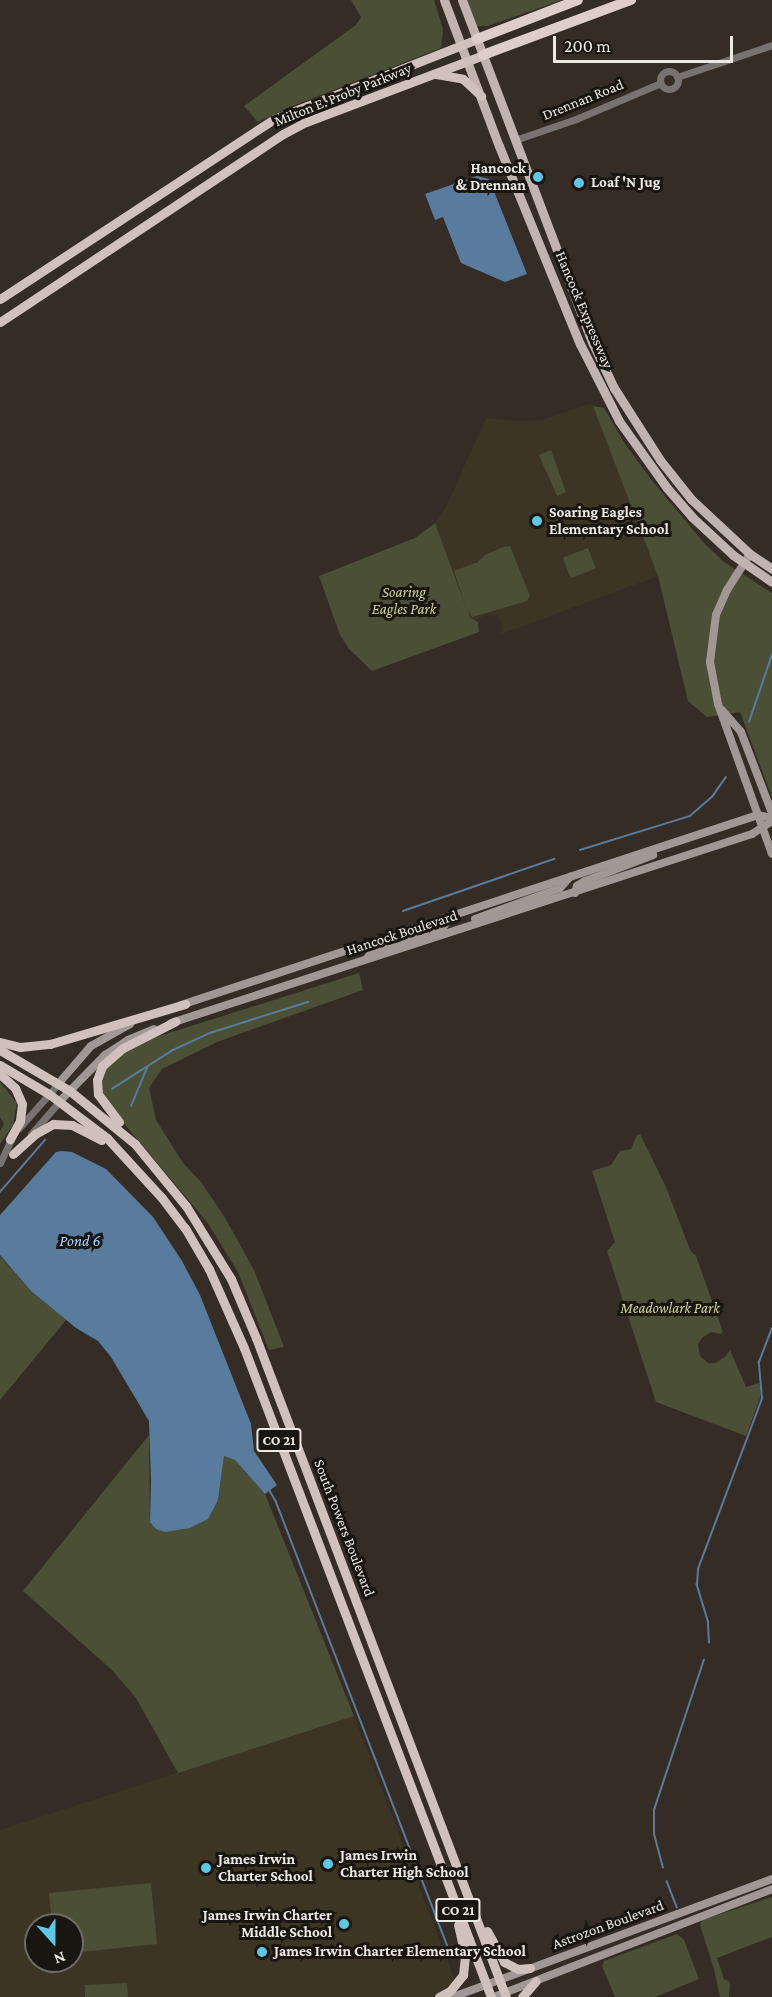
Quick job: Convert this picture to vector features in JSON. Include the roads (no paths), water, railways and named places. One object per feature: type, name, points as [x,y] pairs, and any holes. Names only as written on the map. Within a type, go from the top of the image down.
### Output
[{"type":"highway","name":"Milton E. Proby Parkway","points":[[0,299],[274,119],[578,0]]},
{"type":"highway","name":"Milton E. Proby Parkway","points":[[0,322],[275,138],[306,122],[631,0]]},
{"type":"highway","points":[[433,74],[463,79],[481,96]]},
{"type":"highway","points":[[0,1042],[20,1047],[50,1044],[185,1004]]},
{"type":"highway","points":[[176,1021],[132,1042],[115,1053],[99,1072],[96,1087],[106,1108],[147,1153],[177,1194]]},
{"type":"highway","name":"South Powers Boulevard","points":[[0,1050],[59,1083],[127,1137],[177,1194],[217,1255],[240,1300],[505,1995]]},
{"type":"highway","name":"South Powers Boulevard","points":[[0,1065],[60,1102],[106,1138],[143,1176],[185,1228],[226,1304],[492,1997]]},
{"type":"highway","points":[[0,1074],[15,1088],[22,1104],[20,1121],[10,1139]]},
{"type":"highway","points":[[13,1154],[45,1128],[61,1123],[72,1125],[99,1139],[143,1176]]},
{"type":"highway","points":[[430,1836],[465,1955],[463,1975],[450,1991],[439,1997]]},
{"type":"highway","points":[[460,1872],[498,1954],[510,1966],[530,1968]]},
{"type":"highway","points":[[522,1997],[536,1981]]},
{"type":"main road","name":"Hancock Expressway","points":[[444,0],[499,146],[580,344],[619,421],[661,480],[692,517],[745,563],[772,582]]},
{"type":"main road","name":"Hancock Expressway","points":[[462,0],[593,344],[614,388],[660,460],[691,500],[750,554],[772,569]]},
{"type":"main road","points":[[750,554],[727,590],[713,627],[710,662],[718,704],[772,854]]},
{"type":"main road","points":[[718,704],[741,732],[772,813]]},
{"type":"main road","name":"Hancock Boulevard","points":[[59,1083],[91,1046],[101,1038],[142,1019],[758,815],[772,820],[763,830],[140,1034],[116,1046],[92,1066],[60,1102]]},
{"type":"main road","points":[[575,893],[580,883],[642,860],[670,845]]},
{"type":"main road","points":[[449,932],[494,910],[560,888],[570,877]]},
{"type":"main road","points":[[366,959],[374,950],[443,927],[451,917]]},
{"type":"main road","points":[[363,947],[366,959]]},
{"type":"main road","points":[[281,987],[291,980],[356,958],[363,947]]},
{"type":"main road","name":"Astrozon Boulevard","points":[[453,1997],[772,1879]]},
{"type":"main road","name":"Astrozon Boulevard","points":[[492,1997],[505,1995],[772,1889]]},
{"type":"street","points":[[677,77],[772,45]]},
{"type":"street","points":[[666,71],[672,71],[677,77],[673,87],[667,88],[661,83],[662,75],[666,71]]},
{"type":"street","name":"Drennan Road","points":[[515,140],[576,119],[661,83]]},
{"type":"street","points":[[1,1162],[10,1139],[59,1083]]},
{"type":"street","points":[[1,1162],[13,1154],[60,1102]]},
{"type":"water","points":[[477,176],[489,179],[527,274],[505,282],[461,263],[443,217],[435,220],[425,194]]},
{"type":"water","name":"Pond 6","points":[[56,1152],[72,1152],[106,1169],[153,1217],[182,1261],[200,1295],[251,1424],[254,1451],[277,1485],[265,1494],[235,1460],[224,1456],[218,1500],[208,1519],[190,1528],[165,1532],[156,1529],[150,1522],[149,1421],[111,1357],[98,1341],[76,1328],[31,1291],[0,1255],[0,1215]]},
{"type":"waterway","points":[[749,722],[772,655]]},
{"type":"waterway","points":[[580,850],[690,816],[712,797],[726,777]]},
{"type":"waterway","points":[[403,911],[554,859]]},
{"type":"waterway","points":[[112,1089],[173,1050],[210,1033],[308,1002]]},
{"type":"waterway","points":[[131,1106],[147,1068]]},
{"type":"waterway","points":[[0,1192],[45,1140]]},
{"type":"waterway","points":[[709,1643],[708,1622],[697,1585],[698,1569],[762,1399],[759,1362],[772,1328]]},
{"type":"waterway","points":[[269,1489],[276,1501],[450,1952]]},
{"type":"waterway","points":[[663,1868],[654,1835],[654,1810],[704,1660]]},
{"type":"waterway","points":[[667,1881],[677,1907]]},
{"type":"place","name":"Hancock & Drennan","points":[[538,177]]},
{"type":"place","name":"Loaf 'N Jug","points":[[579,183]]},
{"type":"place","name":"Soaring Eagles Elementary School","points":[[537,521]]},
{"type":"place","name":"James Irwin Charter High School","points":[[328,1864]]},
{"type":"place","name":"James Irwin Charter School","points":[[206,1868]]},
{"type":"place","name":"James Irwin Charter Middle School","points":[[344,1924]]},
{"type":"place","name":"James Irwin Charter Elementary School","points":[[262,1952]]},
{"type":"park label","name":"Soaring Eagles Park","points":[[404,600]]},
{"type":"park label","name":"Meadowlark Park","points":[[670,1309]]}]
